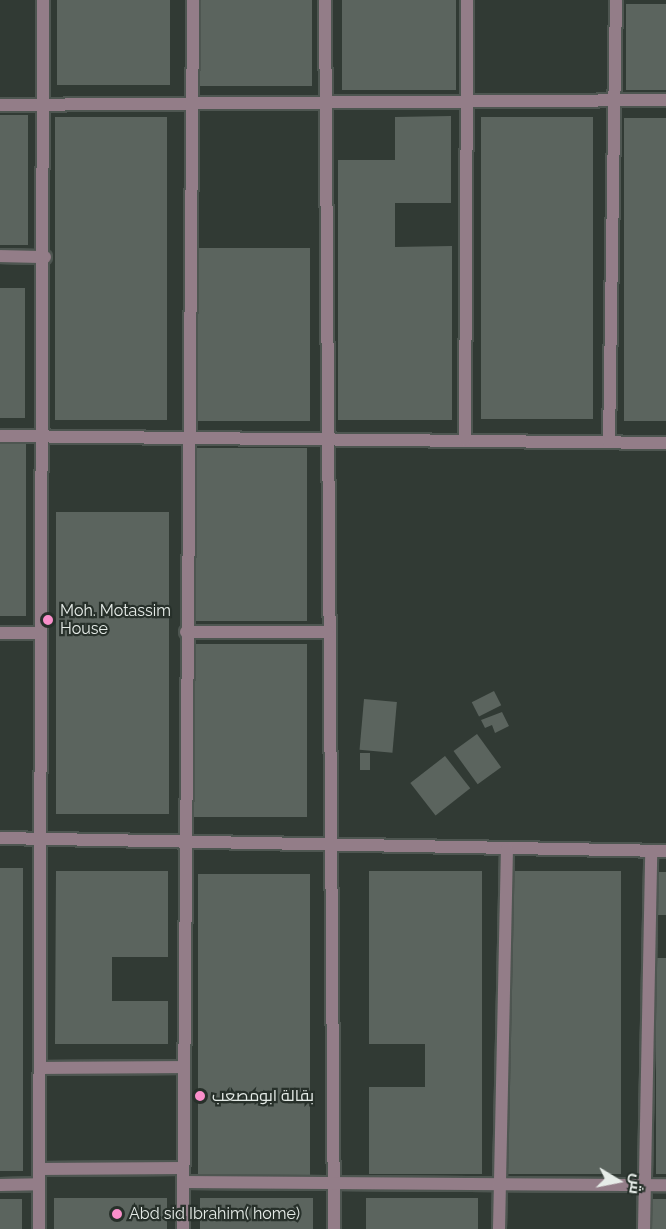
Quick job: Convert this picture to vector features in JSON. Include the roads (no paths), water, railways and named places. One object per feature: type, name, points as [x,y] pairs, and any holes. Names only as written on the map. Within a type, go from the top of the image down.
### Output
[{"type":"street","points":[[39,1229],[45,257],[43,0]]},
{"type":"street","points":[[183,1229],[186,632],[193,0]]},
{"type":"street","points":[[325,0],[334,1229]]},
{"type":"street","points":[[465,440],[467,0]]},
{"type":"street","points":[[609,442],[616,0]]},
{"type":"street","points":[[0,105],[666,100]]},
{"type":"street","points":[[0,256],[45,257]]},
{"type":"street","points":[[0,436],[666,443]]},
{"type":"street","points":[[186,632],[328,632]]},
{"type":"street","points":[[0,633],[41,633]]},
{"type":"street","points":[[0,838],[666,851]]},
{"type":"street","points":[[499,1229],[507,849]]},
{"type":"street","points":[[644,1229],[651,851]]},
{"type":"street","points":[[40,1068],[184,1067]]},
{"type":"street","points":[[39,1169],[183,1168]]},
{"type":"street","points":[[183,1182],[666,1185]]},
{"type":"street","points":[[0,1185],[39,1184]]},
{"type":"place","name":"Moh. Motassim House","points":[[48,620]]},
{"type":"place","name":"بقالة ابومصعب","points":[[200,1096]]},
{"type":"place","name":"Abd sid Ibrahim( home)","points":[[117,1214]]}]
